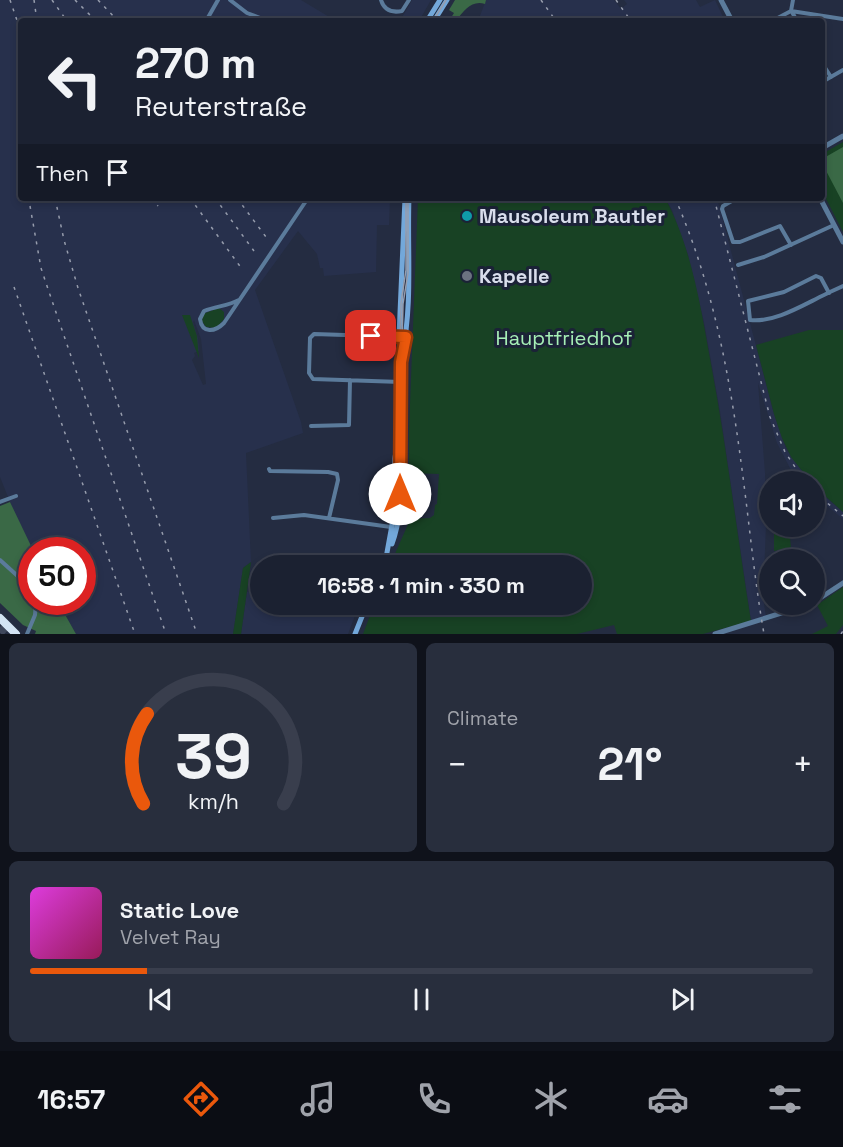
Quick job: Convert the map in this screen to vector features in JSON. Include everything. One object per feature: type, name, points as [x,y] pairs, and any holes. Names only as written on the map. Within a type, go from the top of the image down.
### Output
[{"type":"highway","points":[[0,618],[16,634]]},
{"type":"main road","points":[[429,18],[440,0]]},
{"type":"main road","points":[[436,18],[447,0]]},
{"type":"main road","points":[[403,337],[400,289],[407,201]]},
{"type":"main road","points":[[387,555],[399,517],[401,484],[399,429],[401,362],[408,289],[407,201]]},
{"type":"main road","points":[[400,289],[408,289]]},
{"type":"main road","points":[[387,555],[392,526],[395,458],[399,429]]},
{"type":"main road","points":[[391,546],[392,526],[399,517]]},
{"type":"main road","points":[[355,634],[363,615]]},
{"type":"street","points":[[208,18],[219,0]]},
{"type":"street","points":[[230,0],[247,13],[260,18]]},
{"type":"street","points":[[381,0],[388,10],[396,12],[402,11],[409,0]]},
{"type":"street","points":[[720,0],[730,18]]},
{"type":"street","points":[[793,0],[791,11],[795,18]]},
{"type":"street","points":[[778,18],[791,11],[843,19]]},
{"type":"street","points":[[825,68],[831,77]]},
{"type":"street","points":[[825,80],[843,70]]},
{"type":"street","points":[[825,146],[843,136]]},
{"type":"street","points":[[239,300],[201,313],[202,327],[214,331],[226,320],[306,201]]},
{"type":"street","points":[[732,201],[723,206],[733,242],[740,242],[780,226],[791,245]]},
{"type":"street","points":[[822,201],[843,242]]},
{"type":"street","points":[[738,265],[764,257],[834,225]]},
{"type":"street","points":[[829,293],[818,276],[775,295],[748,301],[751,321],[784,313],[829,293],[843,286]]},
{"type":"street","points":[[218,306],[226,311],[226,320]]},
{"type":"street","points":[[401,382],[313,379],[309,373],[310,338],[314,334],[403,337]]},
{"type":"street","points":[[311,426],[349,425],[350,380]]},
{"type":"street","points":[[269,469],[270,471],[337,474],[338,480],[329,518]]},
{"type":"street","points":[[0,502],[16,496]]},
{"type":"street","points":[[273,519],[296,515],[392,526]]},
{"type":"street","points":[[0,560],[18,576]]},
{"type":"street","points":[[825,595],[843,583]]},
{"type":"street","points":[[27,634],[35,615]]},
{"type":"street","points":[[715,634],[775,615]]},
{"type":"shaded area","points":[[0,0],[301,0],[331,18],[18,18],[18,201],[390,201],[389,225],[377,225],[376,272],[324,276],[317,254],[298,231],[255,290],[303,433],[246,453],[251,555],[250,563],[243,568],[233,634],[76,634],[65,615],[96,615],[96,537],[26,537],[0,477]],"holes":[[[194,320],[201,339],[206,384],[203,385],[192,360],[194,353],[199,351]]]},
{"type":"shaded area","points":[[412,0],[431,0],[421,18],[402,18]]},
{"type":"shaded area","points":[[486,0],[614,0],[621,9],[627,4],[624,0],[696,0],[700,7],[715,0],[723,17],[722,18],[479,18]]},
{"type":"shaded area","points":[[667,201],[718,201],[774,414],[786,449],[802,471],[791,471],[777,443],[758,383],[765,471],[759,471],[759,537],[766,537],[765,549],[759,549],[759,615],[766,615],[766,617],[751,621],[720,411],[704,322],[688,255]]},
{"type":"shaded area","points":[[825,496],[843,512],[843,519],[825,504]]},
{"type":"shaded area","points":[[247,592],[250,592],[250,615],[355,615],[348,634],[241,634]]},
{"type":"green space","points":[[455,0],[486,0],[485,4],[476,3],[469,7],[458,18],[451,18],[454,13],[449,10]]},
{"type":"green space","points":[[843,142],[843,232],[825,197],[825,152]]},
{"type":"green space","points":[[843,147],[843,203],[825,169],[825,157]]},
{"type":"green space","name":"Hauptfriedhof","points":[[418,201],[666,201],[689,258],[699,300],[722,428],[751,621],[703,634],[617,634],[614,625],[577,634],[363,634],[370,615],[592,615],[592,555],[394,555],[409,522],[411,523],[412,519],[430,518],[434,515],[437,504],[439,474],[410,473]]},
{"type":"green space","points":[[219,308],[224,312],[224,319],[216,328],[206,327],[202,321],[203,314]]},
{"type":"green space","points":[[182,315],[190,315],[197,336],[199,358]]},
{"type":"green space","points":[[809,330],[843,330],[843,512],[825,496],[825,471],[802,471],[791,457],[774,414],[756,345]]},
{"type":"green space","points":[[408,480],[418,484],[425,494],[423,504],[415,509],[407,508]]},
{"type":"green space","points":[[10,502],[27,537],[18,537],[18,615],[65,615],[76,634],[35,634],[36,631],[23,625],[0,603],[0,506]]},
{"type":"green space","points":[[774,537],[790,537],[791,548],[774,549]]},
{"type":"green space","points":[[250,563],[241,634],[233,634],[243,568]]},
{"type":"green space","points":[[843,587],[843,625],[836,634],[812,634],[828,626],[822,615],[825,615],[825,599]]},
{"type":"tunnel","points":[[0,627],[7,634]]},
{"type":"tram line","points":[[435,18],[446,0]]},
{"type":"tram line","points":[[406,201],[406,270],[401,303],[397,494],[401,506],[413,511],[423,506],[427,495],[422,486],[405,475],[399,466],[403,304],[408,273],[408,201]]},
{"type":"railway","points":[[10,0],[18,23]]},
{"type":"railway","points":[[34,0],[37,18]]},
{"type":"railway","points":[[52,0],[65,18]]},
{"type":"railway","points":[[75,0],[93,18]]},
{"type":"railway","points":[[98,0],[115,18]]},
{"type":"railway","points":[[541,0],[554,18]]},
{"type":"railway","points":[[616,0],[629,18]]},
{"type":"railway","points":[[56,201],[78,288],[197,634]]},
{"type":"railway","points":[[154,201],[158,206]]},
{"type":"railway","points":[[192,201],[242,269]]},
{"type":"railway","points":[[217,201],[254,251]]},
{"type":"railway","points":[[239,201],[266,237]]},
{"type":"railway","points":[[676,201],[699,262],[725,361],[764,634]]},
{"type":"railway","points":[[715,201],[770,417],[785,452],[798,471]]},
{"type":"railway","points":[[30,206],[41,268],[166,634]]},
{"type":"railway","points":[[14,287],[135,634]]},
{"type":"railway","points":[[825,501],[843,516]]},
{"type":"place","name":"Mausoleum Bautler","points":[[467,216]]},
{"type":"place","name":"Kapelle","points":[[467,276]]},
{"type":"route","points":[[371,336],[406,337],[401,362],[400,494]]}]
